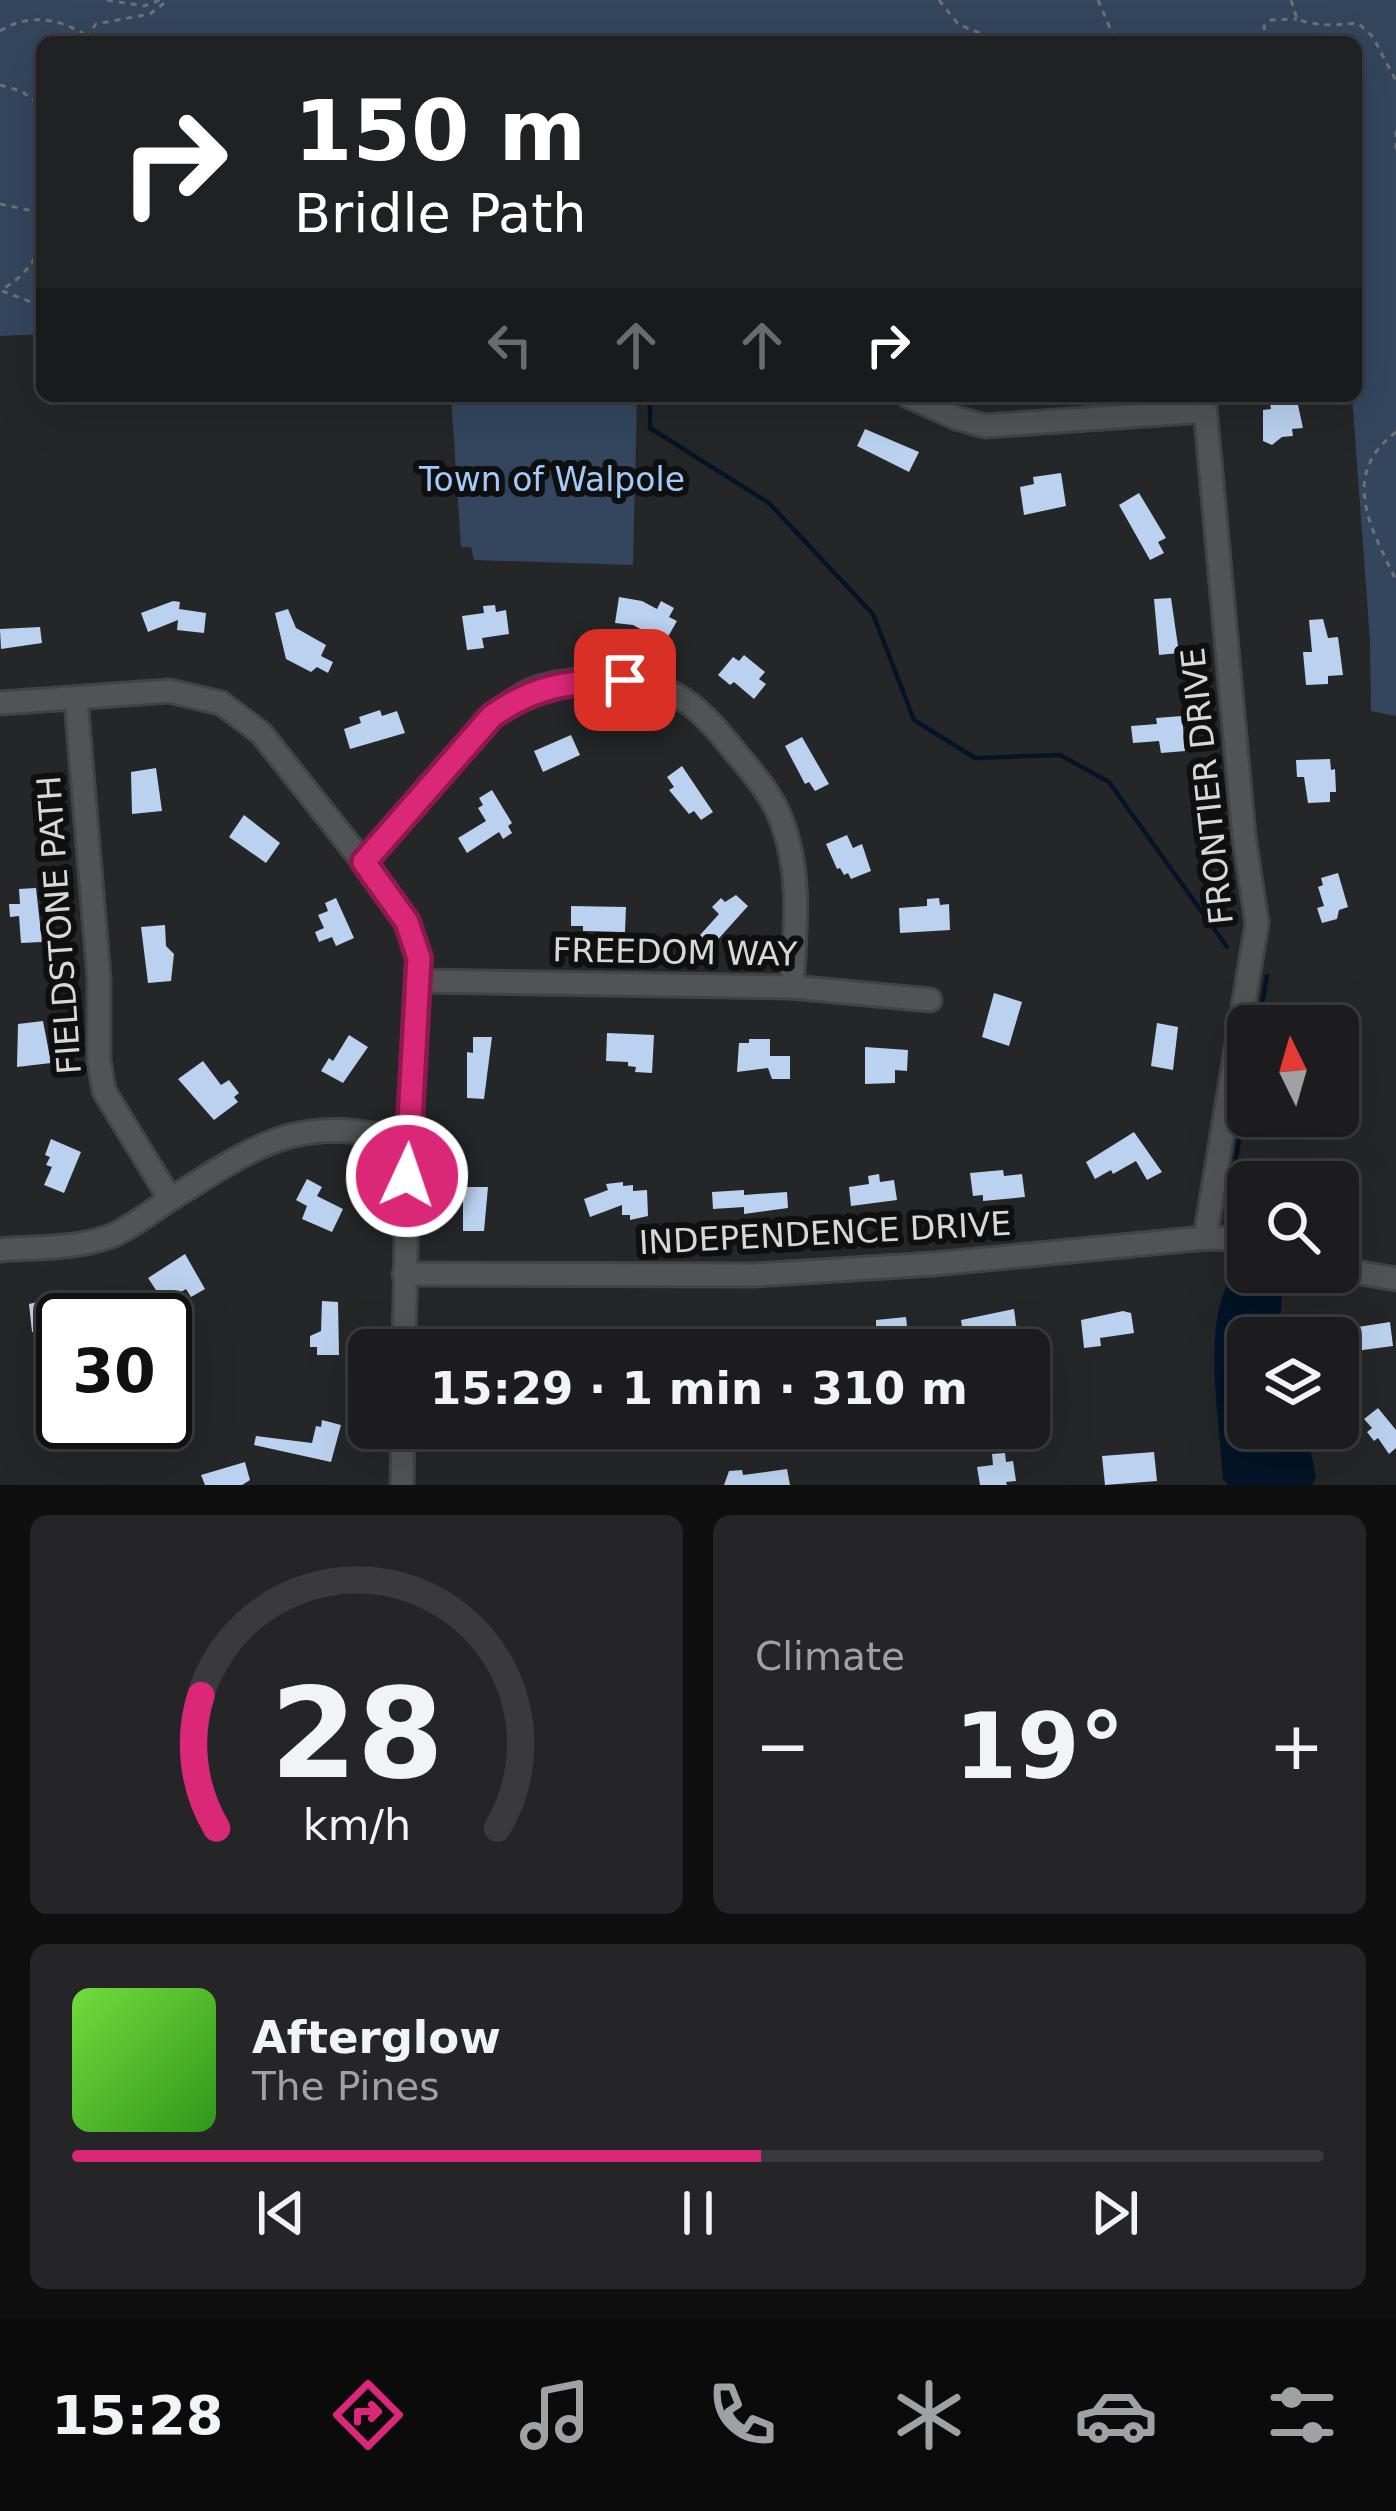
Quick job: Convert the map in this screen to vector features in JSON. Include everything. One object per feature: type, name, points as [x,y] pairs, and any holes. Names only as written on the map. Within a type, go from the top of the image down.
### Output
[{"type":"street","points":[[921,402],[985,426],[1204,404]]},
{"type":"street","name":"FRONTIER DRIVE","points":[[1204,404],[1244,837],[1257,923],[1205,1238]]},
{"type":"street","points":[[364,862],[492,716],[513,701],[539,688],[588,682],[625,680],[660,687],[686,701],[719,732],[781,818],[796,889],[791,987]]},
{"type":"street","points":[[0,703],[169,692],[221,703],[261,733],[407,922],[419,958],[419,981],[408,1142],[404,1329]]},
{"type":"street","name":"FIELDSTONE PATH","points":[[76,700],[99,979],[98,1060],[104,1091],[170,1199]]},
{"type":"street","name":"FREEDOM WAY","points":[[419,981],[791,987],[930,1000]]},
{"type":"street","points":[[0,1250],[90,1243],[137,1224],[170,1199],[286,1134],[354,1130],[408,1142]]},
{"type":"street","name":"INDEPENDENCE DRIVE","points":[[404,1274],[754,1275],[1227,1239]]},
{"type":"street","points":[[1359,1273],[1396,1279]]},
{"type":"street","points":[[402,1485],[403,1449]]},
{"type":"path","points":[[106,0],[144,6],[160,0]]},
{"type":"path","points":[[88,36],[96,24],[150,14],[168,0]]},
{"type":"path","points":[[940,0],[958,24],[987,36]]},
{"type":"path","points":[[1099,0],[1114,36]]},
{"type":"path","points":[[1291,0],[1297,20]]},
{"type":"path","points":[[0,31],[31,18],[69,24],[80,36]]},
{"type":"path","points":[[1265,36],[1264,26],[1271,20],[1322,26],[1358,23],[1373,37],[1396,81]]},
{"type":"path","points":[[0,85],[36,102]]},
{"type":"path","points":[[1396,131],[1396,151]]},
{"type":"path","points":[[0,204],[33,211],[36,217]]},
{"type":"path","points":[[0,290],[28,269],[36,256]]},
{"type":"path","points":[[0,290],[36,304]]},
{"type":"path","points":[[1396,432],[1376,447],[1365,483],[1370,528],[1396,580]]},
{"type":"green space","points":[[0,0],[1396,0],[1396,716],[1371,711],[1352,402],[1362,402],[1362,36],[36,36],[36,334],[0,336]]},
{"type":"green space","name":"Town of Walpole","points":[[451,402],[637,402],[633,565],[474,560],[471,547],[461,547]]},
{"type":"shaded area","points":[[1227,1287],[1227,1293],[1282,1293],[1281,1317],[1227,1317],[1227,1449],[1310,1449],[1316,1477],[1312,1485],[1228,1485],[1223,1479],[1215,1344]]},
{"type":"building","points":[[1270,402],[1297,402],[1303,428],[1292,429],[1293,436],[1272,445],[1263,441],[1263,410],[1271,409]]},
{"type":"building","points":[[865,429],[919,452],[909,472],[857,446]]},
{"type":"building","points":[[1061,473],[1066,506],[1024,515],[1020,487],[1034,484],[1033,477]]},
{"type":"building","points":[[1139,493],[1166,538],[1158,542],[1164,553],[1150,560],[1119,505]]},
{"type":"building","points":[[619,597],[657,609],[661,601],[674,608],[669,617],[677,621],[665,642],[633,625],[615,623]]},
{"type":"building","points":[[1171,598],[1179,653],[1159,655],[1154,599]]},
{"type":"building","points":[[180,602],[179,609],[206,613],[204,633],[177,630],[178,620],[148,632],[141,613]]},
{"type":"building","points":[[495,605],[496,612],[506,610],[509,634],[482,638],[484,648],[467,650],[462,616],[484,613],[483,606]]},
{"type":"building","points":[[288,609],[296,628],[326,645],[321,656],[333,662],[328,673],[317,667],[311,672],[286,659],[275,613]]},
{"type":"building","points":[[1323,619],[1328,638],[1338,637],[1343,675],[1328,676],[1328,684],[1306,685],[1303,652],[1312,652],[1309,620]]},
{"type":"building","points":[[40,627],[42,643],[1,649],[0,629]]},
{"type":"building","points":[[744,655],[765,672],[759,679],[766,684],[754,699],[718,675],[733,657],[739,661]]},
{"type":"building","points":[[380,710],[382,716],[397,711],[405,733],[350,749],[344,729],[361,723],[359,717]]},
{"type":"building","points":[[1182,716],[1185,751],[1161,753],[1159,741],[1133,743],[1131,726]]},
{"type":"building","points":[[571,735],[580,755],[543,772],[534,751]]},
{"type":"building","points":[[802,737],[829,784],[815,791],[809,782],[805,784],[785,746]]},
{"type":"building","points":[[1330,759],[1336,792],[1330,792],[1330,802],[1308,803],[1304,777],[1297,777],[1296,760]]},
{"type":"building","points":[[682,766],[713,812],[701,820],[694,811],[689,814],[669,790],[674,787],[667,777]]},
{"type":"building","points":[[156,768],[162,811],[132,814],[131,772]]},
{"type":"building","points":[[492,790],[512,823],[508,826],[512,833],[503,839],[499,832],[467,853],[458,838],[486,821],[478,808],[483,805],[479,798]]},
{"type":"building","points":[[244,815],[280,843],[266,863],[229,837]]},
{"type":"building","points":[[847,835],[853,848],[862,844],[871,871],[851,879],[837,869],[826,844]]},
{"type":"building","points":[[1338,873],[1348,907],[1339,910],[1337,919],[1322,923],[1317,908],[1324,906],[1318,887],[1323,885],[1321,878]]},
{"type":"building","points":[[36,888],[42,942],[21,943],[19,916],[10,917],[9,904],[20,904],[19,889]]},
{"type":"building","points":[[736,895],[748,906],[712,946],[700,935],[719,914],[712,907],[721,898],[725,902]]},
{"type":"building","points":[[336,898],[354,938],[336,946],[332,937],[319,942],[315,932],[324,928],[318,915],[328,911],[325,903]]},
{"type":"building","points":[[939,898],[940,905],[949,904],[950,930],[900,933],[899,908],[927,906],[927,899]]},
{"type":"building","points":[[571,906],[626,907],[625,932],[583,931],[583,926],[571,926]]},
{"type":"building","points":[[165,925],[166,946],[174,954],[171,981],[148,983],[141,927]]},
{"type":"building","points":[[994,993],[1022,1002],[1009,1046],[982,1037]]},
{"type":"building","points":[[43,1021],[51,1063],[17,1067],[18,1024]]},
{"type":"building","points":[[1157,1023],[1178,1027],[1173,1070],[1151,1066]]},
{"type":"building","points":[[607,1033],[654,1035],[652,1073],[635,1072],[636,1067],[628,1062],[606,1061]]},
{"type":"building","points":[[349,1035],[368,1047],[343,1083],[321,1071]]},
{"type":"building","points":[[473,1037],[492,1037],[484,1099],[467,1098],[467,1052],[473,1053]]},
{"type":"building","points":[[749,1039],[770,1039],[770,1056],[790,1056],[790,1079],[772,1079],[768,1068],[737,1072],[739,1043],[749,1043]]},
{"type":"building","points":[[865,1047],[908,1050],[907,1071],[895,1070],[895,1083],[865,1084]]},
{"type":"building","points":[[203,1061],[221,1085],[229,1080],[239,1093],[234,1097],[238,1102],[214,1120],[178,1079]]},
{"type":"building","points":[[1134,1132],[1162,1172],[1147,1180],[1136,1161],[1095,1179],[1086,1162]]},
{"type":"building","points":[[51,1139],[81,1152],[64,1193],[44,1185],[52,1167],[46,1165],[50,1157],[45,1155]]},
{"type":"building","points":[[1003,1170],[1004,1176],[1022,1174],[1025,1197],[983,1201],[983,1195],[973,1196],[970,1173]]},
{"type":"building","points":[[879,1174],[880,1182],[894,1180],[897,1200],[851,1206],[849,1187],[869,1184],[868,1176]]},
{"type":"building","points":[[307,1179],[322,1187],[317,1196],[343,1209],[332,1232],[302,1219],[307,1206],[296,1200]]},
{"type":"building","points":[[623,1182],[623,1186],[633,1185],[633,1191],[647,1190],[648,1216],[630,1220],[630,1215],[622,1215],[622,1205],[590,1217],[584,1199],[608,1190],[606,1184]]},
{"type":"building","points":[[463,1187],[488,1187],[484,1231],[463,1231]]},
{"type":"building","points":[[744,1190],[744,1195],[787,1192],[788,1208],[744,1214],[744,1207],[713,1209],[712,1192]]},
{"type":"building","points":[[185,1254],[205,1289],[192,1296],[186,1289],[158,1293],[148,1278]]},
{"type":"building","points":[[322,1301],[338,1302],[339,1355],[317,1355],[317,1347],[310,1347],[310,1336],[321,1331]]},
{"type":"building","points":[[36,1302],[36,1332],[32,1332],[29,1304]]},
{"type":"building","points":[[1014,1309],[1017,1329],[962,1329],[961,1320]]},
{"type":"building","points":[[1131,1313],[1134,1333],[1100,1338],[1101,1346],[1084,1348],[1081,1320]]},
{"type":"building","points":[[906,1317],[907,1329],[858,1329],[876,1327],[876,1320]]},
{"type":"building","points":[[1390,1322],[1393,1346],[1359,1351],[1359,1327]]},
{"type":"building","points":[[1378,1408],[1396,1430],[1396,1448],[1389,1454],[1367,1432],[1372,1428],[1364,1419]]},
{"type":"building","points":[[322,1420],[341,1425],[331,1462],[254,1445],[256,1436],[312,1443]]},
{"type":"building","points":[[1154,1452],[1157,1481],[1105,1485],[1102,1456]]},
{"type":"building","points":[[1005,1453],[1006,1462],[1013,1461],[1016,1481],[980,1485],[977,1467],[993,1465],[992,1454]]},
{"type":"building","points":[[245,1462],[250,1480],[242,1485],[205,1485],[201,1475]]},
{"type":"building","points":[[787,1469],[790,1485],[724,1485],[729,1471],[742,1470],[743,1475]]},
{"type":"waterway","points":[[650,402],[650,428],[769,503],[873,614],[914,720],[975,758],[1060,755],[1109,782],[1227,947]]},
{"type":"waterway","points":[[1262,1005],[1267,976]]},
{"type":"waterway","points":[[1236,1161],[1240,1137]]},
{"type":"route","points":[[407,1176],[419,958],[407,922],[364,862],[492,716],[513,701],[539,688],[625,680]]}]
